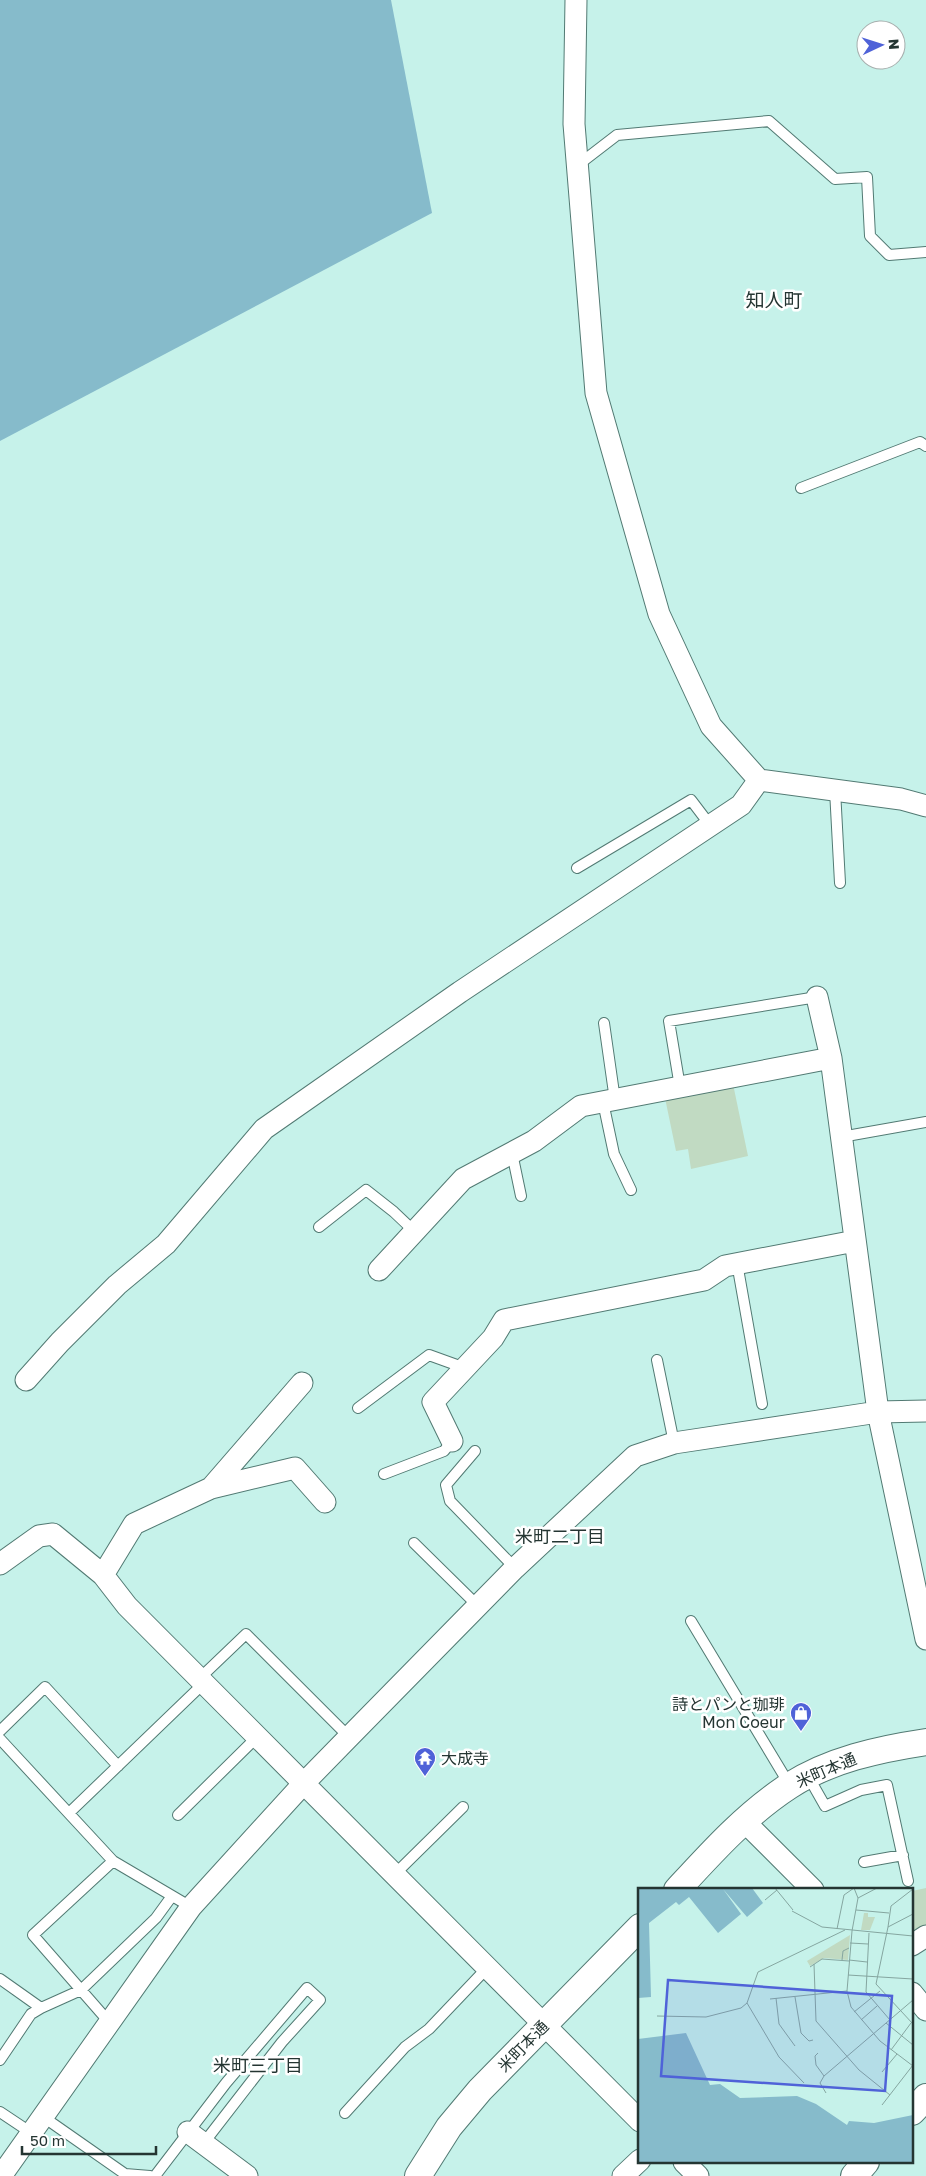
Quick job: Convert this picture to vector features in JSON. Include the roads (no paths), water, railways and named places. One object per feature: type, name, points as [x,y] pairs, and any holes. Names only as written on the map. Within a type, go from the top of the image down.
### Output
[{"type":"street","points":[[576,0],[574,124],[596,393],[659,614],[711,726],[759,780],[901,799],[926,806]]},
{"type":"street","points":[[26,1380],[60,1342],[118,1285],[166,1244],[264,1129],[460,992],[741,805],[759,780]]},
{"type":"street","points":[[817,997],[831,1058],[878,1412],[926,1639]]},
{"type":"street","points":[[378,1270],[463,1179],[534,1141],[581,1106],[831,1058]]},
{"type":"street","points":[[452,1441],[434,1402],[493,1338],[504,1320],[704,1280],[725,1266],[855,1241]]},
{"type":"street","points":[[211,1488],[302,1383]]},
{"type":"street","points":[[1,2176],[191,1907],[348,1737],[515,1568],[635,1456],[674,1444],[878,1412],[926,1411]]},
{"type":"street","points":[[103,1575],[134,1524],[211,1488],[295,1468],[325,1502]]},
{"type":"street","points":[[0,1564],[39,1536],[53,1534],[103,1575],[127,1606],[638,2119]]},
{"type":"street","name":"米町本通","points":[[679,1888],[765,1803],[799,1781],[852,1758],[926,1742]]},
{"type":"street","points":[[744,1822],[811,1888]]},
{"type":"street","name":"米町本通","points":[[418,2176],[449,2127],[480,2090],[638,1929]]},
{"type":"street","points":[[914,1944],[926,1936]]},
{"type":"street","points":[[914,1995],[926,2010]]},
{"type":"street","points":[[914,2110],[926,2097]]},
{"type":"street","points":[[195,2138],[247,2176]]},
{"type":"street","points":[[623,2176],[638,2162]]},
{"type":"street","points":[[854,2176],[864,2164]]},
{"type":"lane","points":[[578,165],[617,135],[769,122],[835,179],[867,177],[870,236],[889,255],[926,252]]},
{"type":"lane","points":[[801,488],[920,442],[926,446]]},
{"type":"lane","points":[[835,790],[840,883]]},
{"type":"lane","points":[[577,868],[691,800],[710,826]]},
{"type":"lane","points":[[680,1087],[670,1021],[817,997]]},
{"type":"lane","points":[[604,1023],[614,1154],[632,1190]]},
{"type":"lane","points":[[841,1137],[926,1122]]},
{"type":"lane","points":[[512,1152],[521,1196]]},
{"type":"lane","points":[[319,1227],[366,1190],[414,1231]]},
{"type":"lane","points":[[737,1263],[762,1404]]},
{"type":"lane","points":[[358,1408],[429,1355],[466,1368]]},
{"type":"lane","points":[[657,1360],[674,1444]]},
{"type":"lane","points":[[384,1474],[444,1451],[452,1441]]},
{"type":"lane","points":[[475,1451],[446,1485],[450,1501],[515,1568]]},
{"type":"lane","points":[[414,1543],[478,1606]]},
{"type":"lane","points":[[691,1621],[799,1781],[825,1806],[861,1790],[887,1785],[908,1881]]},
{"type":"lane","points":[[69,1813],[118,1766],[246,1634],[348,1737]]},
{"type":"lane","points":[[0,1731],[45,1687],[118,1766]]},
{"type":"lane","points":[[178,1815],[258,1736]]},
{"type":"lane","points":[[0,1739],[113,1861],[191,1907]]},
{"type":"lane","points":[[395,1874],[463,1807]]},
{"type":"lane","points":[[864,1862],[903,1855]]},
{"type":"lane","points":[[109,2022],[33,1935],[113,1861]]},
{"type":"lane","points":[[0,2060],[31,2014],[81,1990],[156,1918],[172,1896]]},
{"type":"lane","points":[[345,2112],[405,2048],[429,2030],[488,1967]]},
{"type":"lane","points":[[0,1979],[41,2008]]},
{"type":"lane","points":[[155,2176],[195,2138],[320,2000],[307,1988],[226,2083],[195,2138]]},
{"type":"lane","points":[[0,2112],[36,2124],[125,2174],[150,2176]]},
{"type":"water","points":[[0,0],[391,0],[432,213],[0,441]]},
{"type":"place","name":"詩とパンと珈琲 Mon Coeur","points":[[801,1732]]},
{"type":"place","name":"大成寺","points":[[425,1777]]},
{"type":"district","name":"知人町","points":[[774,300]]},
{"type":"district","name":"米町二丁目","points":[[560,1537]]},
{"type":"district","name":"米町三丁目","points":[[258,2066]]}]
